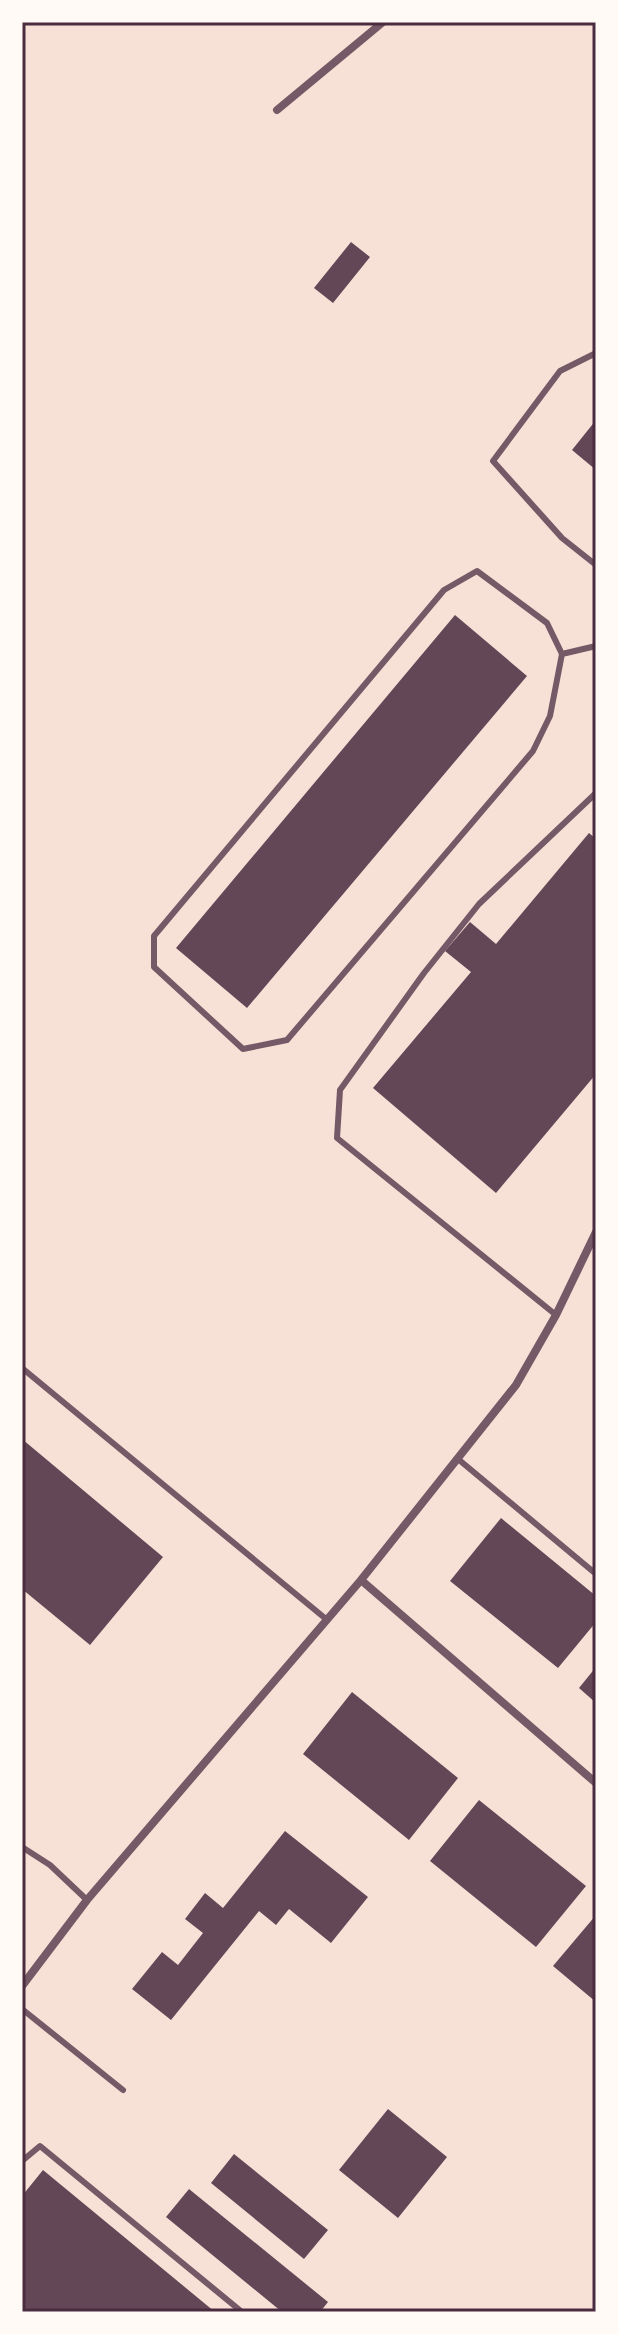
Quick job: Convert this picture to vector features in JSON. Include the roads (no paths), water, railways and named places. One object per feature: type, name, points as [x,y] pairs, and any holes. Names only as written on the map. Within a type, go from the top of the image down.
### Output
[{"type":"street","points":[[277,110],[383,22]]},
{"type":"street","points":[[22,1986],[87,1900],[361,1580],[516,1385],[556,1315],[596,1232]]},
{"type":"street","points":[[361,1580],[596,1783]]},
{"type":"lane","points":[[596,353],[560,371],[493,461],[562,538],[596,565]]},
{"type":"lane","points":[[477,571],[547,623],[562,654],[550,716],[533,751],[287,1040],[243,1049],[154,967],[154,936],[444,590],[477,571]]},
{"type":"lane","points":[[562,654],[596,646]]},
{"type":"lane","points":[[556,1315],[337,1138],[340,1090],[424,973],[479,904],[596,793]]},
{"type":"lane","points":[[22,1368],[326,1619]]},
{"type":"lane","points":[[458,1459],[596,1574]]},
{"type":"lane","points":[[22,1847],[50,1865],[87,1900]]},
{"type":"lane","points":[[22,2009],[123,2090]]},
{"type":"lane","points":[[22,2161],[40,2146],[242,2312]]}]
